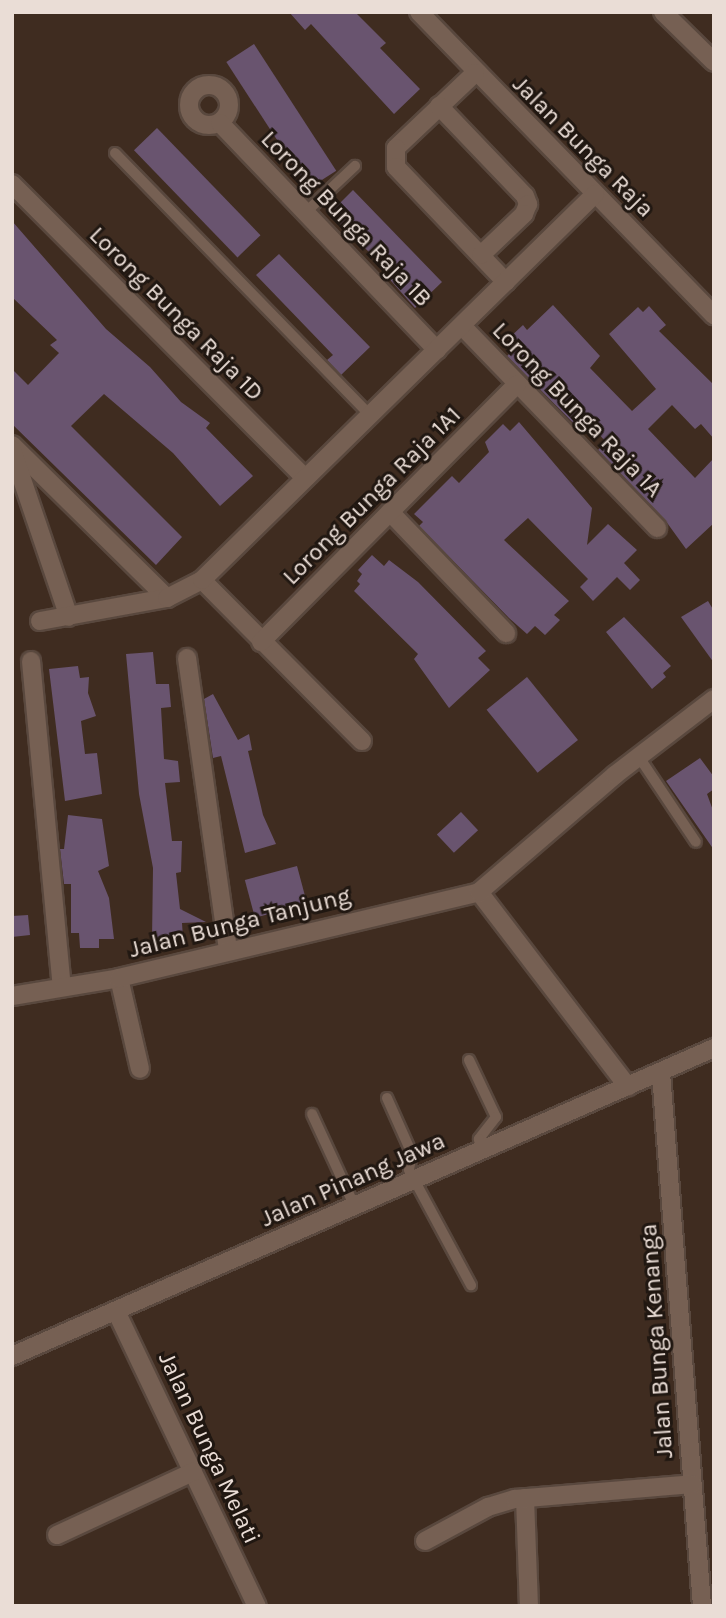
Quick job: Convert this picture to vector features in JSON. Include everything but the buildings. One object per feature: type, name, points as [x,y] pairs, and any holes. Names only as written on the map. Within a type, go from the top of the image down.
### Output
[{"type":"street","name":"Jalan Bunga Raja","points":[[419,12],[475,73],[714,315]]},
{"type":"street","points":[[663,12],[714,62]]},
{"type":"street","points":[[475,73],[396,148],[396,167],[506,282]]},
{"type":"street","points":[[439,106],[525,196],[528,204],[524,214],[481,255]]},
{"type":"street","name":"Lorong Bunga Raja 1B","points":[[220,123],[437,350]]},
{"type":"street","name":"Lorong Bunga Raja 1D","points":[[12,184],[305,478]]},
{"type":"street","points":[[40,621],[167,598],[202,580],[595,194]]},
{"type":"street","name":"Lorong Bunga Raja 1A","points":[[462,326],[657,528]]},
{"type":"street","name":"Lorong Bunga Raja 1A1","points":[[261,642],[517,384]]},
{"type":"street","points":[[12,448],[167,598]]},
{"type":"street","points":[[12,448],[69,617]]},
{"type":"street","points":[[390,512],[506,633]]},
{"type":"street","points":[[202,580],[362,741]]},
{"type":"street","points":[[187,658],[228,950]]},
{"type":"street","points":[[31,661],[62,986]]},
{"type":"street","points":[[628,1087],[479,892],[639,757],[714,699]]},
{"type":"street","name":"Jalan Bunga Tanjung","points":[[12,996],[119,978],[479,892]]},
{"type":"street","points":[[119,978],[140,1069]]},
{"type":"street","name":"Jalan Pinang Jawa","points":[[12,1356],[714,1048]]},
{"type":"street","name":"Jalan Bunga Kenanga","points":[[662,1073],[702,1606]]},
{"type":"street","name":"Jalan Bunga Melati","points":[[116,1311],[257,1606]]},
{"type":"street","points":[[57,1535],[193,1472]]},
{"type":"street","points":[[425,1541],[488,1507],[525,1498],[692,1484]]},
{"type":"street","points":[[525,1498],[529,1606]]},
{"type":"lane","points":[[115,153],[371,416]]},
{"type":"lane","points":[[307,211],[355,166]]},
{"type":"lane","points":[[639,757],[696,842]]},
{"type":"lane","points":[[469,1060],[496,1117],[479,1139],[481,1150]]},
{"type":"lane","points":[[387,1098],[412,1154],[408,1166],[471,1285]]},
{"type":"lane","points":[[312,1114],[355,1207]]}]
